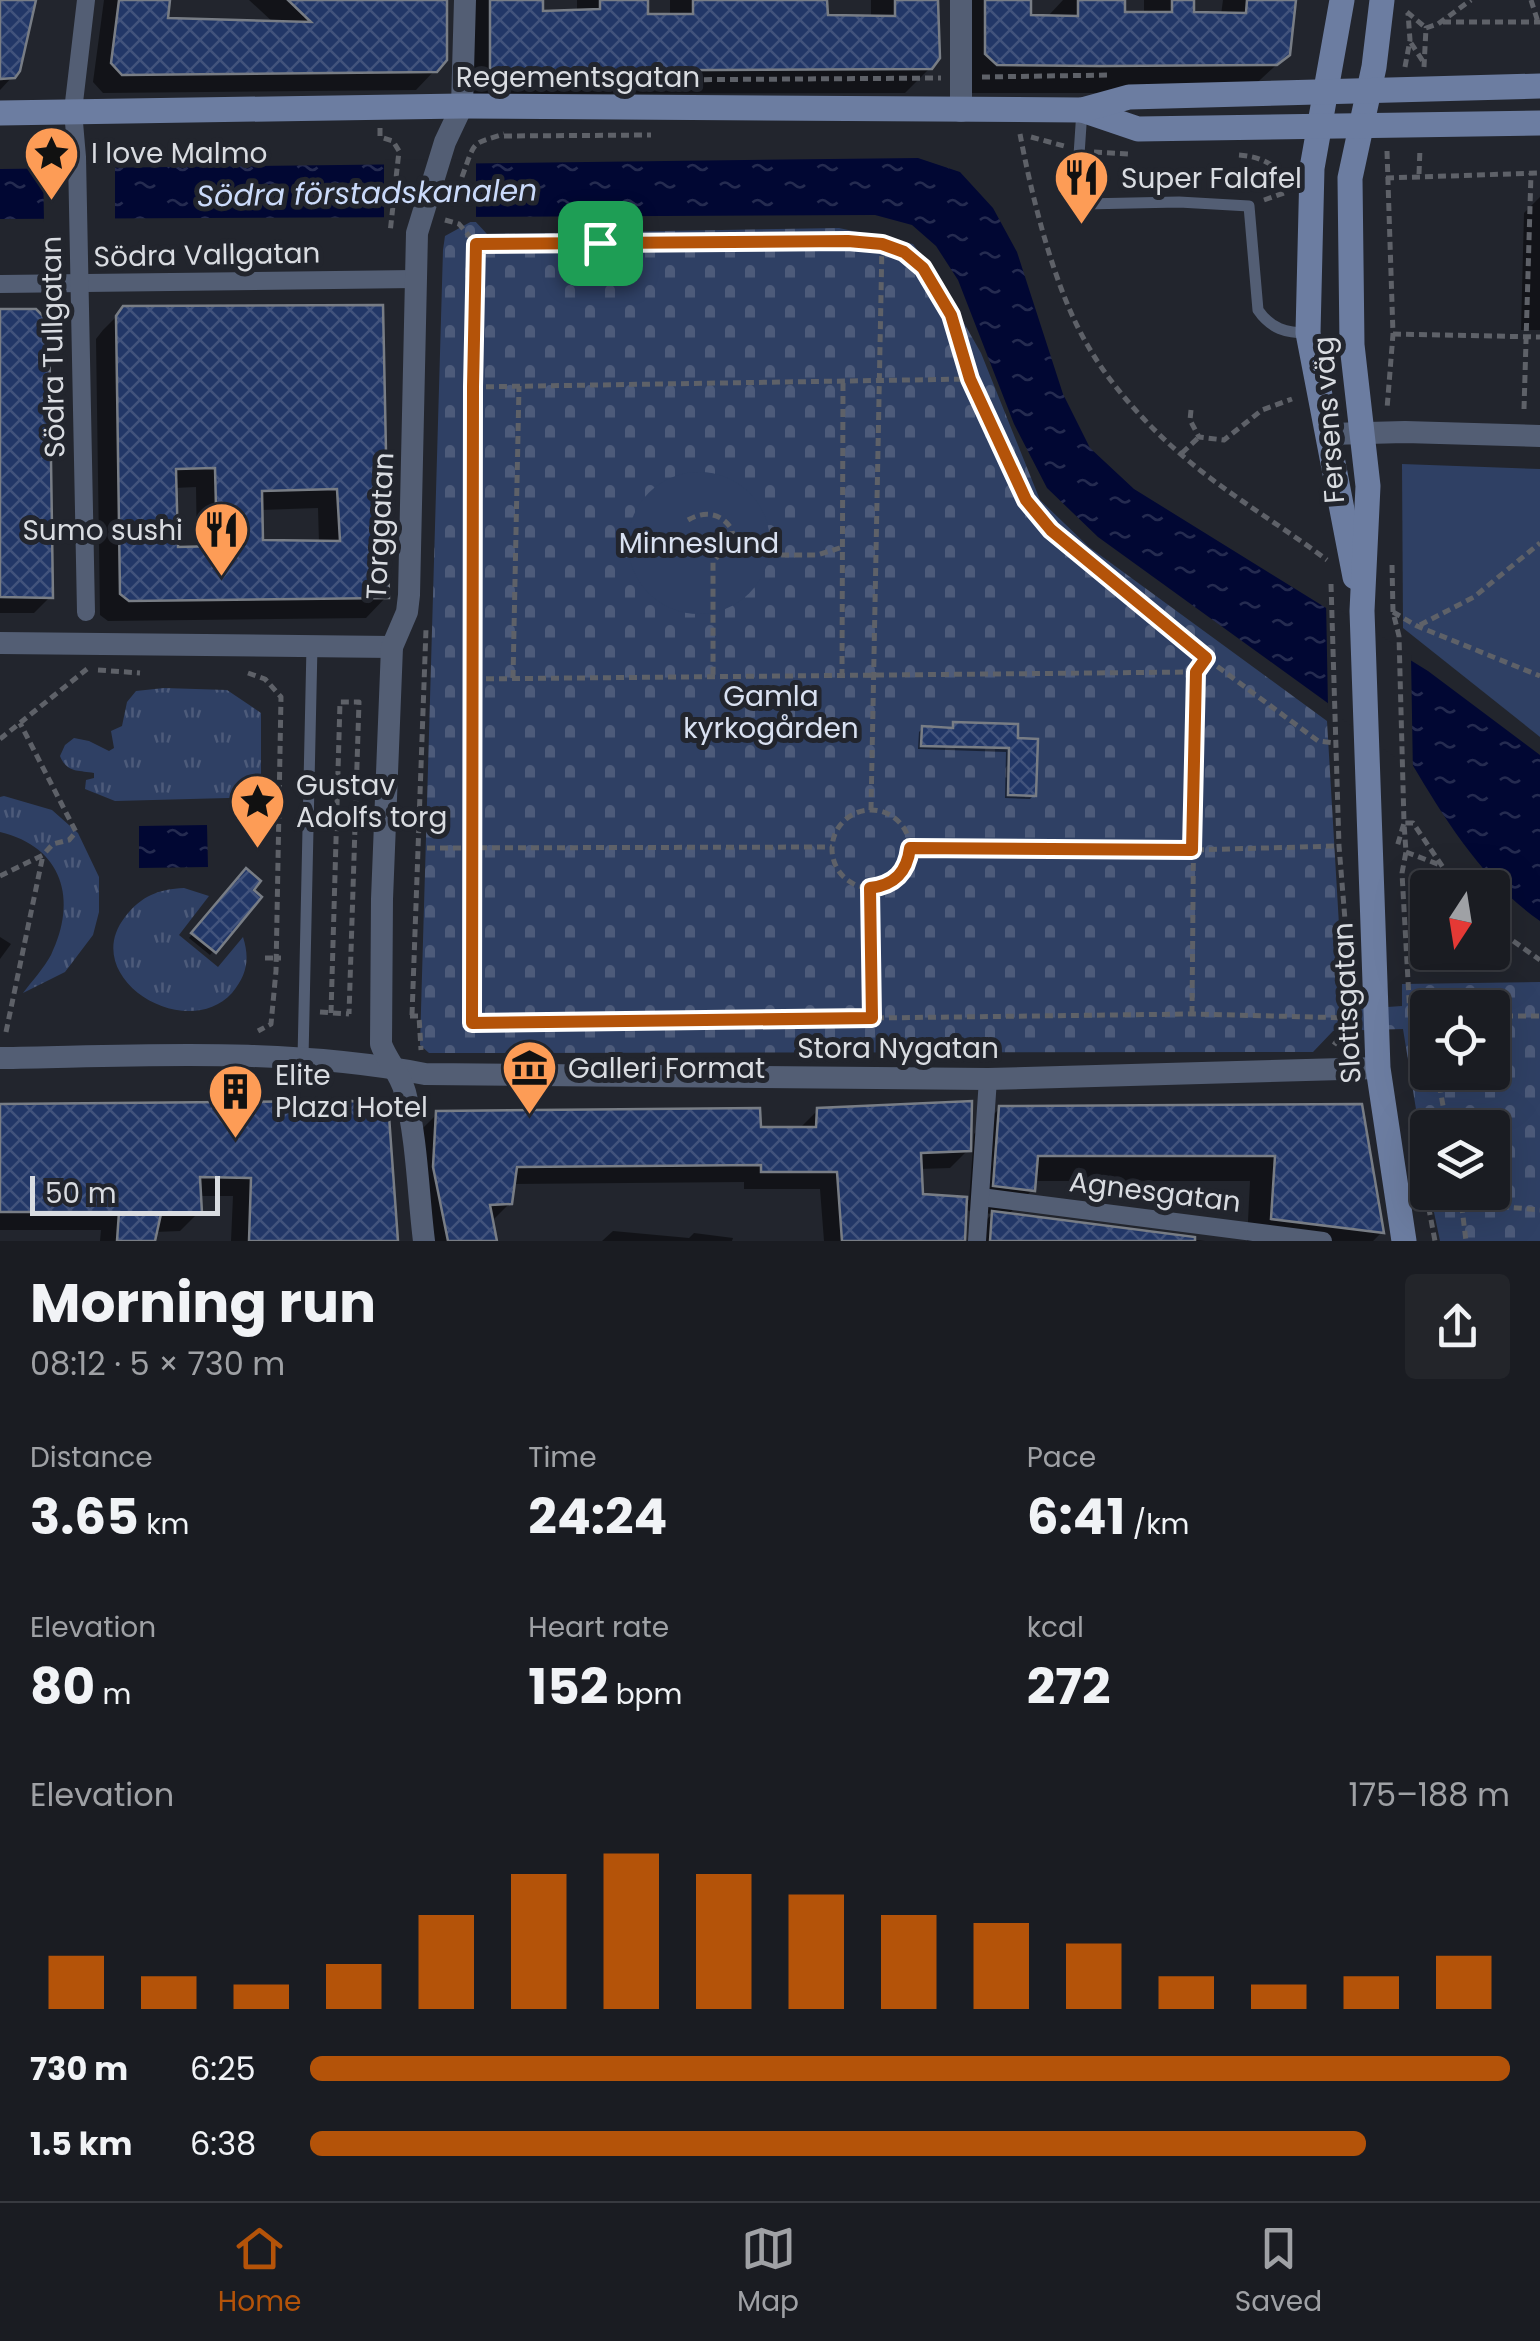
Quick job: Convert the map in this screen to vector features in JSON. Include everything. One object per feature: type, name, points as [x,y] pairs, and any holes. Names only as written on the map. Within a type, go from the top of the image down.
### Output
[{"type":"main road","points":[[1328,90],[1342,0]]},
{"type":"main road","name":"Fersens väg","points":[[1362,611],[1368,486],[1352,345],[1350,178],[1382,0]]},
{"type":"main road","name":"Regementsgatan","points":[[0,114],[462,106],[1082,110],[1129,98],[1540,86]]},
{"type":"main road","name":"Fersens väg","points":[[1328,90],[1312,168],[1308,334],[1362,611]]},
{"type":"main road","name":"Regementsgatan","points":[[1082,110],[1138,129],[1540,123]]},
{"type":"main road","name":"Slottsgatan","points":[[1362,611],[1378,1068],[1404,1241]]},
{"type":"street","name":"Södra Tullgatan","points":[[86,0],[73,111],[86,612]]},
{"type":"street","points":[[462,106],[465,0]]},
{"type":"street","points":[[960,0],[961,111]]},
{"type":"street","name":"Torggatan","points":[[424,1241],[406,1094],[397,1068],[385,1056],[381,1044],[392,647],[409,596],[417,233],[442,151],[462,106]]},
{"type":"street","name":"Södra Vallgatan","points":[[0,284],[415,279]]},
{"type":"street","points":[[1329,434],[1540,436]]},
{"type":"street","points":[[0,643],[392,647]]},
{"type":"street","name":"Stora Nygatan","points":[[0,1058],[303,1058],[425,1074],[988,1079],[1378,1068]]},
{"type":"street","points":[[977,1241],[988,1079]]},
{"type":"street","name":"Agnesgatan","points":[[980,1196],[1323,1241]]},
{"type":"lane","points":[[1082,110],[1078,170],[1084,204],[1179,202],[1248,206],[1258,310],[1268,324],[1290,333],[1308,334]]},
{"type":"lane","points":[[303,1058],[312,646]]},
{"type":"path","points":[[1400,88],[1410,40],[1409,0]]},
{"type":"path","points":[[1440,22],[1539,22],[1532,0]]},
{"type":"path","points":[[1387,407],[1393,334],[1386,178],[1392,127]]},
{"type":"path","points":[[1011,132],[1080,150],[1143,154]]},
{"type":"path","points":[[1020,134],[1029,182],[1063,294],[1087,346],[1120,392],[1200,470],[1330,563]]},
{"type":"path","points":[[504,136],[660,135]]},
{"type":"path","points":[[390,233],[399,151]]},
{"type":"path","points":[[1230,154],[1262,158],[1282,176],[1292,202]]},
{"type":"path","points":[[1524,409],[1531,173]]},
{"type":"path","points":[[1386,178],[1540,173]]},
{"type":"path","points":[[1248,206],[1290,190]]},
{"type":"path","points":[[445,220],[459,224],[476,244],[472,1023],[1192,1014],[1353,1018],[1334,1041],[1335,1069]]},
{"type":"path","points":[[476,244],[848,241],[882,244],[904,252],[923,268],[951,315],[970,379],[1026,500],[1051,530],[1206,658],[1318,741],[1336,742]]},
{"type":"path","points":[[871,810],[882,244]]},
{"type":"path","points":[[1393,334],[1540,337]]},
{"type":"path","points":[[473,387],[970,379]]},
{"type":"path","points":[[842,676],[843,382]]},
{"type":"path","points":[[512,679],[520,386]]},
{"type":"path","points":[[1291,389],[1295,410]]},
{"type":"path","points":[[1199,436],[1224,440],[1262,410],[1292,400]]},
{"type":"path","points":[[1191,410],[1190,420],[1199,436]]},
{"type":"path","points":[[1182,453],[1199,436]]},
{"type":"path","points":[[688,520],[704,514],[716,515],[728,524],[733,538],[768,555],[817,555],[843,546]]},
{"type":"path","points":[[713,676],[714,562],[733,538]]},
{"type":"path","points":[[1417,626],[1474,597],[1540,543]]},
{"type":"path","points":[[1330,588],[1346,942]]},
{"type":"path","points":[[1393,612],[1417,626],[1540,676]]},
{"type":"path","points":[[1399,636],[1406,852],[1402,873],[1410,1016],[1399,1016]]},
{"type":"path","points":[[1192,1014],[1196,672],[1206,658]]},
{"type":"path","points":[[0,739],[86,669],[140,673]]},
{"type":"path","points":[[473,679],[1196,672]]},
{"type":"path","points":[[248,673],[264,679],[281,697],[275,798],[272,1010],[271,1024],[258,1031]]},
{"type":"path","points":[[331,1013],[336,744],[340,702],[359,702],[349,1014]]},
{"type":"path","points":[[0,1032],[6,1032],[44,856],[53,844],[69,840],[76,832],[20,723]]},
{"type":"path","points":[[275,798],[286,798]]},
{"type":"path","points":[[871,810],[890,815],[900,823],[910,848],[902,872],[882,886],[870,888],[858,885],[839,870],[832,847],[842,824],[852,815],[871,810]]},
{"type":"path","points":[[1395,857],[1404,822]]},
{"type":"path","points":[[1404,822],[1412,823],[1445,870]]},
{"type":"path","points":[[410,837],[428,838]]},
{"type":"path","points":[[910,848],[1192,850],[1339,846]]},
{"type":"path","points":[[427,848],[832,847]]},
{"type":"path","points":[[1406,852],[1443,867]]},
{"type":"path","points":[[0,876],[44,856]]},
{"type":"path","points":[[870,888],[872,1018]]},
{"type":"path","points":[[408,899],[424,900]]},
{"type":"path","points":[[1510,939],[1540,960]]},
{"type":"path","points":[[265,958],[281,958]]},
{"type":"path","points":[[412,1016],[419,1016],[418,1046],[425,1074]]},
{"type":"path","points":[[1510,1016],[1540,1016]]},
{"type":"path","points":[[1510,1207],[1540,1210]]},
{"type":"path","points":[[1430,1210],[1436,1241]]},
{"type":"path","points":[[1463,1210],[1466,1241]]},
{"type":"green space","name":"Gamla kyrkogården","points":[[474,220],[487,234],[839,228],[913,244],[944,288],[981,353],[1040,500],[1089,547],[1327,721],[1344,1010],[1402,1006],[1402,984],[1540,982],[1540,1241],[1440,1241],[1434,1210],[1510,1210],[1510,1110],[1416,1110],[1413,1090],[1510,1090],[1510,990],[1410,990],[1410,1072],[1403,1029],[1333,1031],[1313,1052],[429,1053],[420,1045],[445,236]]},
{"type":"green space","points":[[1402,464],[1540,469],[1540,737],[1403,628]]},
{"type":"green space","name":"Minneslund","points":[[699,472],[726,477],[749,493],[765,516],[770,543],[765,570],[749,593],[726,609],[699,614],[672,609],[649,593],[633,570],[628,543],[633,516],[649,493],[672,477]]},
{"type":"green space","points":[[227,690],[261,713],[261,797],[115,801],[85,789],[86,780],[94,778],[94,773],[66,765],[60,756],[65,745],[74,738],[109,751],[114,748],[111,731],[122,726],[127,702],[136,691]]},
{"type":"green space","points":[[0,797],[52,810],[78,833],[99,877],[99,912],[93,935],[65,972],[23,993],[51,955],[59,935],[63,896],[51,863],[21,839],[0,832]]},
{"type":"green space","points":[[184,888],[209,896],[179,935],[218,967],[243,937],[246,953],[244,973],[232,993],[212,1007],[189,1011],[165,1007],[143,997],[126,981],[115,961],[114,940],[125,917],[137,904],[159,892]]},
{"type":"water","name":"Södra förstadskanalen","points":[[918,158],[960,172],[993,208],[1017,252],[1063,394],[1090,448],[1134,489],[1428,671],[1540,755],[1540,921],[1510,896],[1510,870],[1484,869],[1412,764],[1098,537],[1047,488],[1014,424],[958,280],[936,246],[912,225],[875,215],[0,219],[0,169]]},
{"type":"water","points":[[207,825],[208,867],[139,868],[139,826]]},
{"type":"pier","points":[[476,159],[476,222],[384,222],[384,160]]},
{"type":"pier","points":[[115,163],[115,223],[44,223],[43,165]]},
{"type":"pier","points":[[1326,601],[1411,655],[1413,774],[1409,767],[1328,709]]},
{"type":"building","points":[[0,0],[36,0],[20,71],[15,78],[0,79]]},
{"type":"building","points":[[119,0],[170,0],[168,18],[311,22],[288,0],[447,0],[447,60],[437,72],[122,75],[111,63]]},
{"type":"building","points":[[490,0],[543,0],[543,11],[600,9],[600,0],[648,0],[648,14],[693,14],[693,0],[827,0],[828,15],[895,16],[895,0],[938,0],[940,58],[932,69],[490,71]]},
{"type":"building","points":[[985,0],[1031,0],[1031,15],[1078,16],[1078,0],[1125,0],[1125,12],[1172,12],[1172,0],[1194,0],[1194,12],[1246,13],[1247,0],[1296,0],[1290,55],[1277,65],[1100,66],[997,65],[985,54]]},
{"type":"building","points":[[383,305],[389,598],[129,601],[120,594],[116,316],[123,306]],"holes":[[[215,468],[217,546],[178,547],[176,469]],[[337,489],[340,541],[263,540],[262,491]]]},
{"type":"building","points":[[0,309],[36,309],[49,322],[53,598],[0,597]]},
{"type":"building","points":[[953,722],[1018,724],[1018,738],[1038,739],[1036,796],[1008,795],[1009,748],[921,746],[922,726],[953,728]]},
{"type":"building","points":[[246,868],[261,881],[254,890],[262,897],[216,953],[191,933]]},
{"type":"building","points":[[352,1101],[379,1106],[389,1116],[398,1241],[249,1241],[251,1178],[200,1177],[202,1213],[161,1214],[155,1241],[117,1241],[119,1212],[0,1212],[0,1104]]},
{"type":"building","points":[[972,1101],[971,1151],[921,1153],[923,1194],[967,1197],[965,1241],[842,1241],[837,1172],[761,1172],[761,1165],[517,1167],[512,1204],[490,1205],[497,1241],[448,1241],[433,1167],[436,1111],[760,1108],[761,1127],[816,1127],[817,1108]]},
{"type":"building","points":[[1362,1104],[1384,1233],[1271,1219],[1275,1156],[1038,1156],[1035,1191],[993,1186],[999,1106]]},
{"type":"building","points":[[992,1211],[1195,1237],[1195,1241],[990,1241]]},
{"type":"place","name":"I love Malmo","points":[[52,202]]},
{"type":"place","name":"Super Falafel","points":[[1082,227]]},
{"type":"place","name":"Sumo sushi","points":[[222,579]]},
{"type":"place","name":"Gustav Adolfs torg","points":[[257,850]]},
{"type":"place","name":"Galleri Format","points":[[529,1117]]},
{"type":"place","name":"Elite Plaza Hotel","points":[[236,1140]]},
{"type":"route","points":[[848,241],[882,244],[904,252],[923,268],[951,315],[970,379],[1026,500],[1051,530],[1206,658],[1196,672],[1192,850],[910,848],[908,861],[893,881],[870,888],[872,1018],[472,1023],[476,244],[600,243],[848,241]]}]
